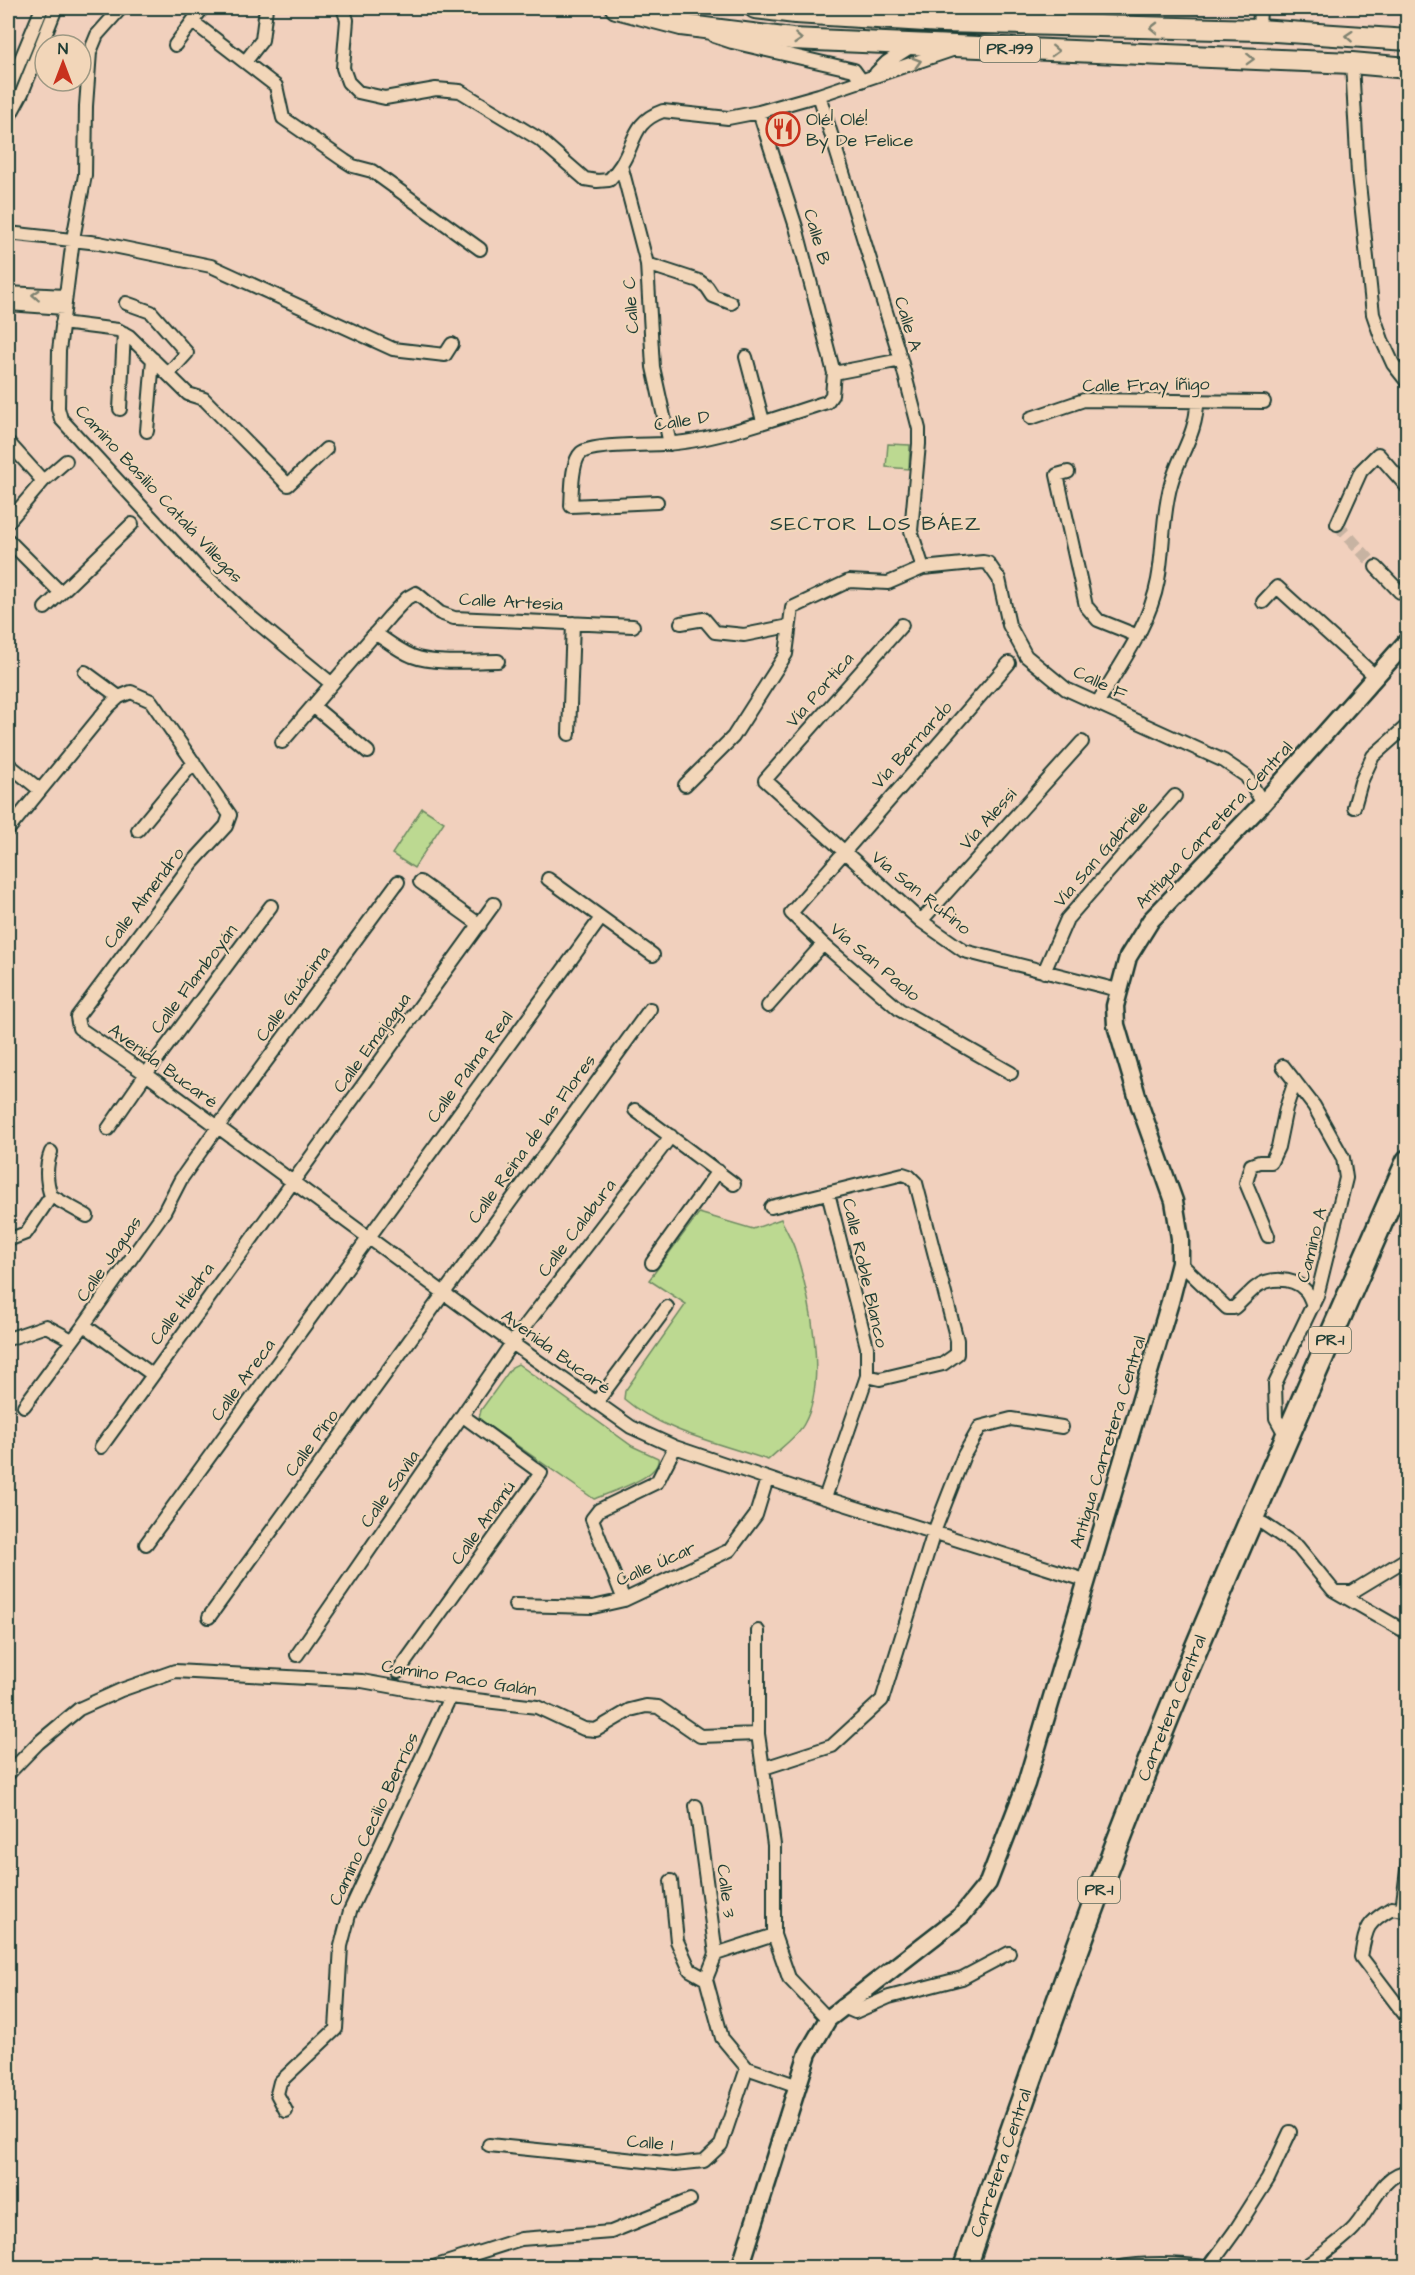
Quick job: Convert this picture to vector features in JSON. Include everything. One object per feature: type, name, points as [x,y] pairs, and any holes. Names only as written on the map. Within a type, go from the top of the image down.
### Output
[{"type":"highway","name":"Carretera Central","points":[[981,2268],[1018,2153],[1095,1942],[1258,1522],[1287,1438],[1407,1161]]},
{"type":"highway","name":"Carretera Central","points":[[965,2268],[1082,1935],[1197,1645],[1258,1522],[1407,1197]]},
{"type":"main road","name":"PR-199","points":[[616,8],[681,25],[792,39],[1352,63],[1407,68]]},
{"type":"main road","name":"PR-199","points":[[755,8],[795,13],[942,22],[1259,30],[1407,40]]},
{"type":"main road","points":[[913,45],[932,32],[997,33],[1031,24]]},
{"type":"street","points":[[8,87],[42,8]]},
{"type":"street","points":[[8,119],[22,93],[56,8]]},
{"type":"street","name":"Camino Basilio Catalá Villegas","points":[[121,8],[100,29],[90,52],[86,106],[85,175],[73,239],[59,351],[58,408],[61,419],[198,568],[247,614],[332,684]]},
{"type":"street","points":[[245,62],[262,40],[266,8]]},
{"type":"street","points":[[343,8],[347,20],[343,68],[348,82],[358,92],[385,98],[436,89],[460,91],[539,139],[585,179],[597,182],[609,180],[621,165],[637,130],[653,115],[663,111],[705,117],[728,117],[759,112],[819,95],[962,47]]},
{"type":"street","points":[[1259,30],[1260,8]]},
{"type":"street","points":[[175,45],[201,10]]},
{"type":"street","points":[[193,22],[276,86],[283,118],[353,166],[372,171],[480,249]]},
{"type":"street","points":[[681,25],[732,42],[854,70],[868,78]]},
{"type":"street","points":[[868,78],[886,62],[913,45]]},
{"type":"street","points":[[1352,63],[1358,174],[1373,314],[1382,340],[1407,383]]},
{"type":"street","name":"Calle A","points":[[819,95],[901,360],[918,429],[919,444],[911,531],[923,568]]},
{"type":"street","name":"Calle B","points":[[759,112],[796,227],[834,373]]},
{"type":"street","name":"Calle C","points":[[621,165],[647,264],[653,367],[670,444]]},
{"type":"street","points":[[8,232],[73,239],[211,266],[393,349],[445,355],[452,344]]},
{"type":"street","points":[[647,264],[699,281],[713,296],[731,303]]},
{"type":"street","points":[[8,293],[64,302]]},
{"type":"street","points":[[8,304],[64,302]]},
{"type":"street","points":[[126,303],[151,312],[187,353],[168,374]]},
{"type":"street","points":[[62,323],[101,327],[124,333],[188,394],[204,399],[288,485],[326,449]]},
{"type":"street","points":[[120,409],[124,333]]},
{"type":"street","points":[[747,357],[763,421]]},
{"type":"street","points":[[147,430],[153,359]]},
{"type":"street","points":[[834,373],[901,360]]},
{"type":"street","name":"Calle D","points":[[657,502],[571,506],[572,476],[578,457],[589,448],[670,444],[702,438],[827,402],[832,395],[834,373]]},
{"type":"street","name":"Calle Fray Íñigo","points":[[1031,418],[1084,400],[1264,402]]},
{"type":"street","points":[[1098,702],[1138,636],[1158,581],[1165,515],[1171,484],[1193,433],[1197,417],[1197,402]]},
{"type":"street","points":[[8,442],[44,481]]},
{"type":"street","points":[[1337,524],[1361,471],[1378,454],[1407,488]]},
{"type":"street","points":[[8,522],[44,481],[66,461]]},
{"type":"street","points":[[1068,472],[1057,475],[1086,606],[1098,621],[1138,636]]},
{"type":"street","points":[[45,608],[132,524]]},
{"type":"street","points":[[8,540],[60,592]]},
{"type":"street","name":"Calle F","points":[[685,785],[733,737],[786,654],[792,608],[849,580],[888,583],[923,568],[970,562],[988,563],[999,579],[1009,625],[1026,656],[1066,689],[1224,761],[1246,776],[1263,803]]},
{"type":"street","points":[[1376,567],[1400,592]]},
{"type":"street","points":[[1263,602],[1277,587],[1375,676]]},
{"type":"street","name":"Calle Artesia","points":[[282,742],[407,597],[416,593],[440,613],[454,618],[633,626]]},
{"type":"street","points":[[681,623],[704,620],[715,632],[736,635],[789,626]]},
{"type":"street","points":[[569,734],[573,623]]},
{"type":"street","name":"Vía Portica","points":[[765,780],[902,625]]},
{"type":"street","points":[[375,633],[399,650],[414,657],[432,660],[498,661]]},
{"type":"street","name":"Antigua Carretera Central","points":[[740,2268],[808,2053],[828,2019],[841,2006],[962,1915],[988,1883],[1026,1784],[1088,1581],[1180,1263],[1180,1238],[1174,1201],[1140,1106],[1116,1025],[1115,1006],[1128,957],[1151,920],[1263,803],[1407,640]]},
{"type":"street","name":"Vía Bernardo","points":[[842,851],[1009,663]]},
{"type":"street","points":[[85,672],[122,695]]},
{"type":"street","points":[[8,830],[100,715],[122,695],[133,692],[151,701],[194,762],[138,830]]},
{"type":"street","points":[[313,706],[368,752]]},
{"type":"street","points":[[1354,807],[1372,756],[1407,725]]},
{"type":"street","name":"Vía Alessi","points":[[921,921],[1082,742]]},
{"type":"street","name":"Calle Almendro","points":[[77,1017],[193,862],[226,826],[230,815],[194,762]]},
{"type":"street","points":[[8,764],[40,790]]},
{"type":"street","name":"Via San Rufino","points":[[765,780],[921,921],[964,951],[1118,990]]},
{"type":"street","name":"Vía San Gabriele","points":[[1044,972],[1067,919],[1175,796]]},
{"type":"street","name":"Vía San Paolo","points":[[842,851],[790,913],[900,1010],[1011,1073]]},
{"type":"street","points":[[548,879],[653,955]]},
{"type":"street","name":"Calle Guácima","points":[[217,1128],[398,882]]},
{"type":"street","points":[[420,882],[480,925]]},
{"type":"street","name":"Calle Emajagua","points":[[293,1182],[494,904]]},
{"type":"street","name":"Calle Flamboyán","points":[[108,1129],[271,906]]},
{"type":"street","name":"Calle Palma Real","points":[[368,1237],[601,918]]},
{"type":"street","points":[[768,1006],[824,944]]},
{"type":"street","name":"Calle Reina de las Flores","points":[[443,1291],[650,1009]]},
{"type":"street","name":"Avenida Bucaré","points":[[77,1017],[79,1028],[146,1074],[512,1343],[631,1427],[675,1448],[1088,1581]]},
{"type":"street","name":"Camino A","points":[[1283,1066],[1314,1106],[1342,1158],[1346,1178],[1317,1296],[1275,1384],[1276,1418],[1287,1438]]},
{"type":"street","points":[[1268,1236],[1246,1183],[1251,1165],[1271,1162],[1278,1147],[1286,1108],[1295,1081]]},
{"type":"street","points":[[635,1110],[734,1184]]},
{"type":"street","name":"Calle Jaguas","points":[[24,1406],[164,1212],[181,1179],[217,1128]]},
{"type":"street","name":"Calle Calabura","points":[[512,1343],[670,1136]]},
{"type":"street","points":[[51,1152],[46,1182],[51,1196],[87,1216]]},
{"type":"street","points":[[652,1263],[718,1171]]},
{"type":"street","points":[[771,1207],[903,1174],[916,1183],[957,1340],[957,1354],[943,1364],[880,1379],[867,1377]]},
{"type":"street","name":"Calle Hiedra","points":[[101,1447],[293,1182]]},
{"type":"street","name":"Calle Roble Blanco","points":[[825,1498],[867,1377],[867,1347],[828,1193]]},
{"type":"street","points":[[8,1240],[26,1233],[51,1196]]},
{"type":"street","name":"Calle Areca","points":[[146,1544],[368,1237]]},
{"type":"street","points":[[1180,1263],[1227,1308],[1234,1308],[1256,1287],[1274,1280],[1290,1280],[1300,1285],[1307,1291],[1313,1306]]},
{"type":"street","name":"Calle Pino","points":[[209,1617],[443,1291]]},
{"type":"street","points":[[596,1404],[667,1306]]},
{"type":"street","points":[[84,1325],[153,1375]]},
{"type":"street","points":[[8,1339],[46,1326],[72,1340]]},
{"type":"street","name":"Calle Savila","points":[[297,1655],[512,1343]]},
{"type":"street","name":"Calle Anamú","points":[[398,1672],[541,1473],[462,1416]]},
{"type":"street","points":[[764,1768],[832,1746],[882,1700],[934,1532],[964,1455],[980,1428],[1011,1419],[1062,1428]]},
{"type":"street","points":[[624,1600],[592,1519],[599,1510],[657,1482],[675,1448]]},
{"type":"street","name":"Calle Úcar","points":[[514,1605],[593,1607],[624,1600],[730,1550],[756,1515],[767,1479]]},
{"type":"street","points":[[1258,1522],[1298,1547],[1333,1590],[1407,1633]]},
{"type":"street","points":[[1337,1592],[1352,1592],[1407,1558]]},
{"type":"street","points":[[758,1631],[758,1734],[774,1845],[774,1935],[789,1978],[828,2019]]},
{"type":"street","name":"Camino Paco Galán","points":[[8,1774],[38,1743],[79,1709],[121,1690],[175,1671],[362,1681],[450,1697],[537,1707],[584,1729],[596,1730],[630,1710],[646,1706],[658,1707],[668,1712],[691,1732],[700,1736],[758,1734]]},
{"type":"street","name":"Camino Cecilio Berríos","points":[[286,2111],[277,2094],[280,2082],[336,2030],[340,1946],[350,1911],[450,1697]]},
{"type":"street","name":"Calle 3","points":[[696,1806],[716,1954],[706,1979]]},
{"type":"street","points":[[1407,1862],[1405,1910],[1392,1908],[1374,1919],[1365,1933],[1361,1957],[1407,2019]]},
{"type":"street","points":[[671,1881],[676,1941],[690,1970],[706,1979],[722,2038],[747,2067],[798,2086]]},
{"type":"street","points":[[716,1954],[774,1935]]},
{"type":"street","points":[[841,2006],[855,2012],[889,1997],[962,1978],[1009,1953]]},
{"type":"street","name":"Calle 1","points":[[489,2145],[675,2164],[704,2161],[721,2145],[747,2067]]},
{"type":"street","points":[[1115,2268],[1146,2263],[1178,2263],[1210,2267],[1268,2179],[1290,2132]]},
{"type":"street","points":[[1302,2268],[1352,2230],[1390,2178],[1399,2172],[1407,2172]]},
{"type":"street","points":[[430,2268],[521,2239],[611,2232],[690,2200]]},
{"type":"green space","points":[[888,444],[910,445],[909,469],[886,467]]},
{"type":"green space","points":[[422,808],[444,822],[414,868],[392,854]]},
{"type":"green space","points":[[699,1213],[753,1229],[781,1219],[793,1244],[807,1292],[816,1363],[811,1406],[801,1429],[768,1460],[674,1428],[656,1420],[624,1399],[625,1391],[686,1304],[649,1280]]},
{"type":"green space","points":[[518,1364],[632,1446],[658,1458],[657,1465],[652,1472],[633,1483],[594,1499],[482,1421],[479,1418],[481,1410],[512,1367]]},
{"type":"tunnel","points":[[1337,524],[1376,567]]},
{"type":"place","name":"Olé! Olé! By De Felice","points":[[783,129]]},
{"type":"district","name":"SECTOR LOS BÁEZ","points":[[876,524]]}]
